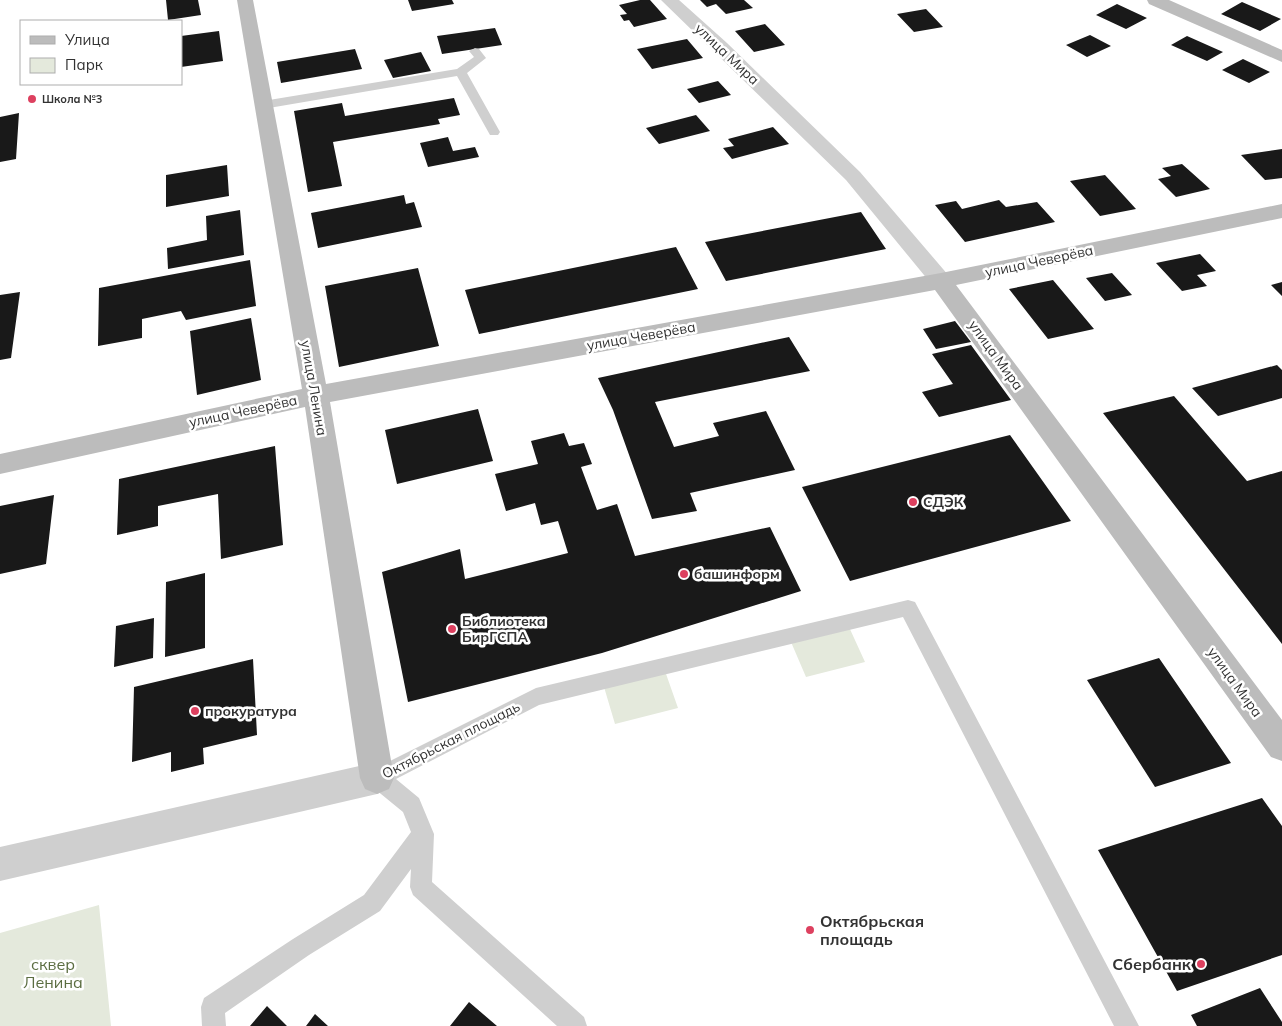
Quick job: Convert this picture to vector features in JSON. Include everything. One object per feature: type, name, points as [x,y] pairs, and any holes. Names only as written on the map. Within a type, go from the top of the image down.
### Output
[{"type":"main road","name":"улица Ленина","points":[[245,0],[262,105],[316,395],[377,778]]},
{"type":"main road","points":[[1154,0],[1282,57]]},
{"type":"main road","name":"улица Чеверёва","points":[[0,464],[316,395],[941,281],[1282,211]]},
{"type":"main road","name":"улица Мира","points":[[941,281],[1282,746]]},
{"type":"street","name":"улица Мира","points":[[669,0],[721,47],[853,176],[941,281]]},
{"type":"street","name":"Октябрьская площадь","points":[[0,864],[377,778]]},
{"type":"lane","points":[[262,105],[461,72],[480,58],[476,51]]},
{"type":"lane","points":[[461,72],[494,132]]},
{"type":"lane","name":"Октябрьская площадь","points":[[377,778],[536,697],[908,608],[1127,1026]]},
{"type":"lane","points":[[377,778],[411,805],[423,834],[421,887],[575,1026]]},
{"type":"lane","points":[[214,1026],[213,1008],[301,947],[372,902],[423,834]]},
{"type":"green space","points":[[849,627],[865,662],[806,677],[791,642]]},
{"type":"green space","points":[[665,671],[678,708],[615,724],[604,687]]},
{"type":"green space","name":"сквер Ленина","points":[[99,905],[111,1026],[0,1026],[0,933]]},
{"type":"building","points":[[166,0],[198,0],[201,15],[168,20]]},
{"type":"building","points":[[408,0],[452,0],[454,4],[412,11]]},
{"type":"building","points":[[640,0],[650,0],[667,19],[634,27],[629,20],[624,21],[620,15],[627,14],[619,5]]},
{"type":"building","points":[[700,0],[744,0],[753,8],[726,14],[716,4],[707,7]]},
{"type":"building","points":[[1242,2],[1281,19],[1260,31],[1221,14]]},
{"type":"building","points":[[1117,4],[1147,18],[1126,29],[1096,15]]},
{"type":"building","points":[[926,9],[943,27],[914,32],[897,14]]},
{"type":"building","points":[[765,24],[785,45],[754,52],[735,31]]},
{"type":"building","points":[[495,28],[502,45],[442,54],[437,36]]},
{"type":"building","points":[[219,31],[223,61],[182,67],[182,36]]},
{"type":"building","points":[[1090,35],[1111,46],[1087,57],[1066,45]]},
{"type":"building","points":[[1187,36],[1223,52],[1207,61],[1171,45]]},
{"type":"building","points":[[687,39],[703,58],[652,69],[637,49]]},
{"type":"building","points":[[355,49],[362,69],[281,83],[277,62]]},
{"type":"building","points":[[421,52],[431,71],[393,78],[384,60]]},
{"type":"building","points":[[1243,59],[1270,72],[1249,83],[1222,70]]},
{"type":"building","points":[[718,81],[731,95],[699,103],[687,89]]},
{"type":"building","points":[[454,98],[460,115],[438,119],[440,124],[333,142],[342,186],[308,192],[294,111],[342,103],[345,116]]},
{"type":"building","points":[[19,113],[16,159],[0,162],[0,117]]},
{"type":"building","points":[[696,115],[710,131],[659,144],[646,128]]},
{"type":"building","points":[[773,127],[789,144],[732,159],[723,148],[734,146],[728,139]]},
{"type":"building","points":[[448,137],[453,151],[475,147],[479,157],[428,167],[420,143]]},
{"type":"building","points":[[1282,149],[1282,178],[1265,180],[1241,155]]},
{"type":"building","points":[[1182,164],[1210,189],[1176,197],[1158,179],[1171,176],[1162,168]]},
{"type":"building","points":[[227,165],[229,196],[166,207],[166,175]]},
{"type":"building","points":[[1105,175],[1136,209],[1100,216],[1070,181]]},
{"type":"building","points":[[404,195],[406,204],[414,202],[422,227],[318,248],[311,213]]},
{"type":"building","points":[[999,200],[1006,207],[1037,202],[1055,222],[965,242],[935,205],[956,201],[962,209]]},
{"type":"building","points":[[240,210],[244,255],[168,269],[167,248],[207,240],[206,216]]},
{"type":"building","points":[[861,212],[886,249],[726,281],[705,242]]},
{"type":"building","points":[[676,247],[698,289],[479,334],[465,290]]},
{"type":"building","points":[[1200,254],[1216,271],[1197,275],[1207,286],[1182,291],[1156,263]]},
{"type":"building","points":[[250,260],[256,306],[186,320],[181,311],[142,319],[142,338],[98,346],[99,288]]},
{"type":"building","points":[[418,268],[439,346],[339,367],[325,286]]},
{"type":"building","points":[[1112,273],[1132,295],[1105,301],[1086,278]]},
{"type":"building","points":[[1053,280],[1094,329],[1048,339],[1009,289]]},
{"type":"building","points":[[1282,282],[1282,296],[1271,285]]},
{"type":"building","points":[[20,292],[11,358],[0,360],[0,295]]},
{"type":"building","points":[[251,318],[261,380],[197,395],[190,331]]},
{"type":"building","points":[[955,321],[971,342],[936,349],[923,329]]},
{"type":"building","points":[[789,337],[810,371],[655,402],[674,447],[719,436],[713,423],[766,411],[795,470],[690,493],[697,511],[652,519],[613,410],[598,378]]},
{"type":"building","points":[[971,345],[1011,400],[939,417],[922,392],[953,384],[932,354]]},
{"type":"building","points":[[1277,365],[1282,370],[1282,398],[1218,416],[1192,388]]},
{"type":"building","points":[[1174,396],[1247,481],[1282,471],[1282,644],[1103,413]]},
{"type":"building","points":[[478,409],[493,461],[397,484],[385,430]]},
{"type":"building","points":[[564,433],[569,446],[584,443],[592,464],[581,467],[597,510],[617,504],[635,556],[770,527],[801,591],[602,653],[408,702],[382,572],[460,549],[465,579],[568,553],[558,521],[541,525],[535,503],[506,511],[495,474],[538,464],[531,441]]},
{"type":"building","points":[[1010,435],[1071,521],[850,581],[802,487]]},
{"type":"building","points":[[275,446],[283,545],[221,559],[218,494],[158,506],[158,526],[117,535],[119,479]]},
{"type":"building","points":[[54,495],[46,564],[0,574],[0,506]]},
{"type":"building","points":[[205,573],[205,648],[165,657],[166,582]]},
{"type":"building","points":[[154,618],[153,658],[114,667],[116,626]]},
{"type":"building","points":[[1159,658],[1231,763],[1155,787],[1087,680]]},
{"type":"building","name":"прокуратура","points":[[253,659],[257,735],[203,748],[204,764],[171,772],[171,752],[132,762],[134,687]]},
{"type":"building","points":[[1262,798],[1282,826],[1282,955],[1177,991],[1098,850]]},
{"type":"building","points":[[1260,988],[1282,1022],[1282,1026],[1197,1026],[1191,1015]]},
{"type":"building","points":[[469,1002],[497,1026],[450,1026]]},
{"type":"building","points":[[267,1006],[287,1026],[250,1026]]},
{"type":"building","points":[[315,1014],[328,1026],[306,1026]]},
{"type":"place","name":"Школа №3","points":[[32,99]]},
{"type":"place","name":"СДЭК","points":[[913,502]]},
{"type":"place","name":"башинформ","points":[[684,574]]},
{"type":"place","name":"Библиотека БирГСПА","points":[[452,629]]},
{"type":"place","name":"прокуратура","points":[[195,711]]},
{"type":"place","name":"Октябрьская площадь","points":[[810,930]]},
{"type":"place","name":"Сбербанк","points":[[1201,964]]}]
